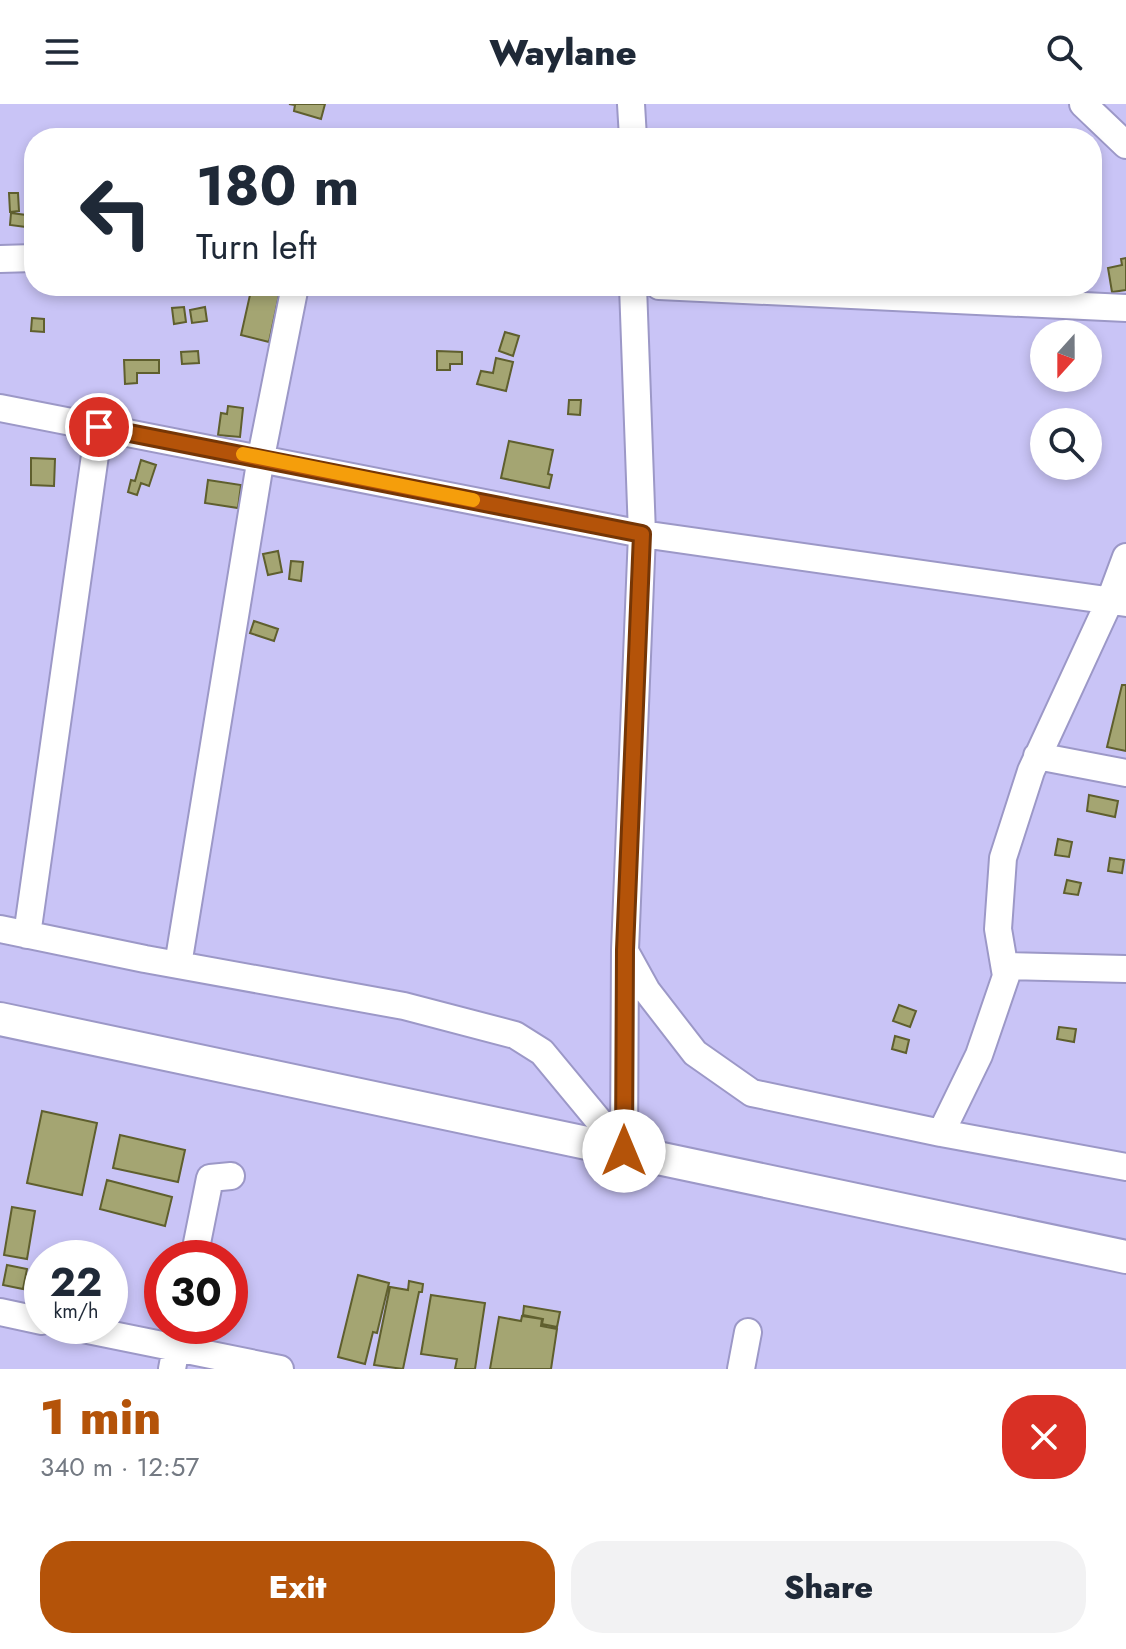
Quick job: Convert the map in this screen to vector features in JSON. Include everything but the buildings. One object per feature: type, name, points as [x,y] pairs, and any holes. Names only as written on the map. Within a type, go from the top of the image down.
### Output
[{"type":"street","points":[[631,104],[632,128]]},
{"type":"street","points":[[1083,104],[1126,145]]},
{"type":"street","points":[[0,259],[24,258]]},
{"type":"street","points":[[178,965],[261,457],[293,296]]},
{"type":"street","points":[[624,1151],[625,950],[642,534],[633,296]]},
{"type":"street","points":[[871,296],[1126,308]]},
{"type":"street","points":[[0,408],[642,534],[1118,602]]},
{"type":"street","points":[[27,935],[99,427]]},
{"type":"street","points":[[941,1133],[979,1055],[1006,976],[998,929],[1003,858],[1037,756],[1118,602],[1126,557]]},
{"type":"street","points":[[1037,756],[1126,773]]},
{"type":"street","points":[[0,929],[404,1006],[515,1035],[542,1052],[624,1151]]},
{"type":"street","points":[[625,950],[647,991],[695,1053],[752,1093],[941,1133],[1126,1167]]},
{"type":"street","points":[[1005,966],[1126,969]]},
{"type":"street","points":[[0,1019],[1126,1257]]},
{"type":"street","points":[[198,1240],[210,1178],[231,1176]]},
{"type":"street","points":[[0,1312],[24,1317]]},
{"type":"street","points":[[741,1369],[748,1332]]},
{"type":"street","points":[[128,1338],[280,1369]]},
{"type":"slow traffic","points":[[243,454],[473,500]]},
{"type":"route","points":[[99,427],[642,534],[625,950],[624,1151]]}]
